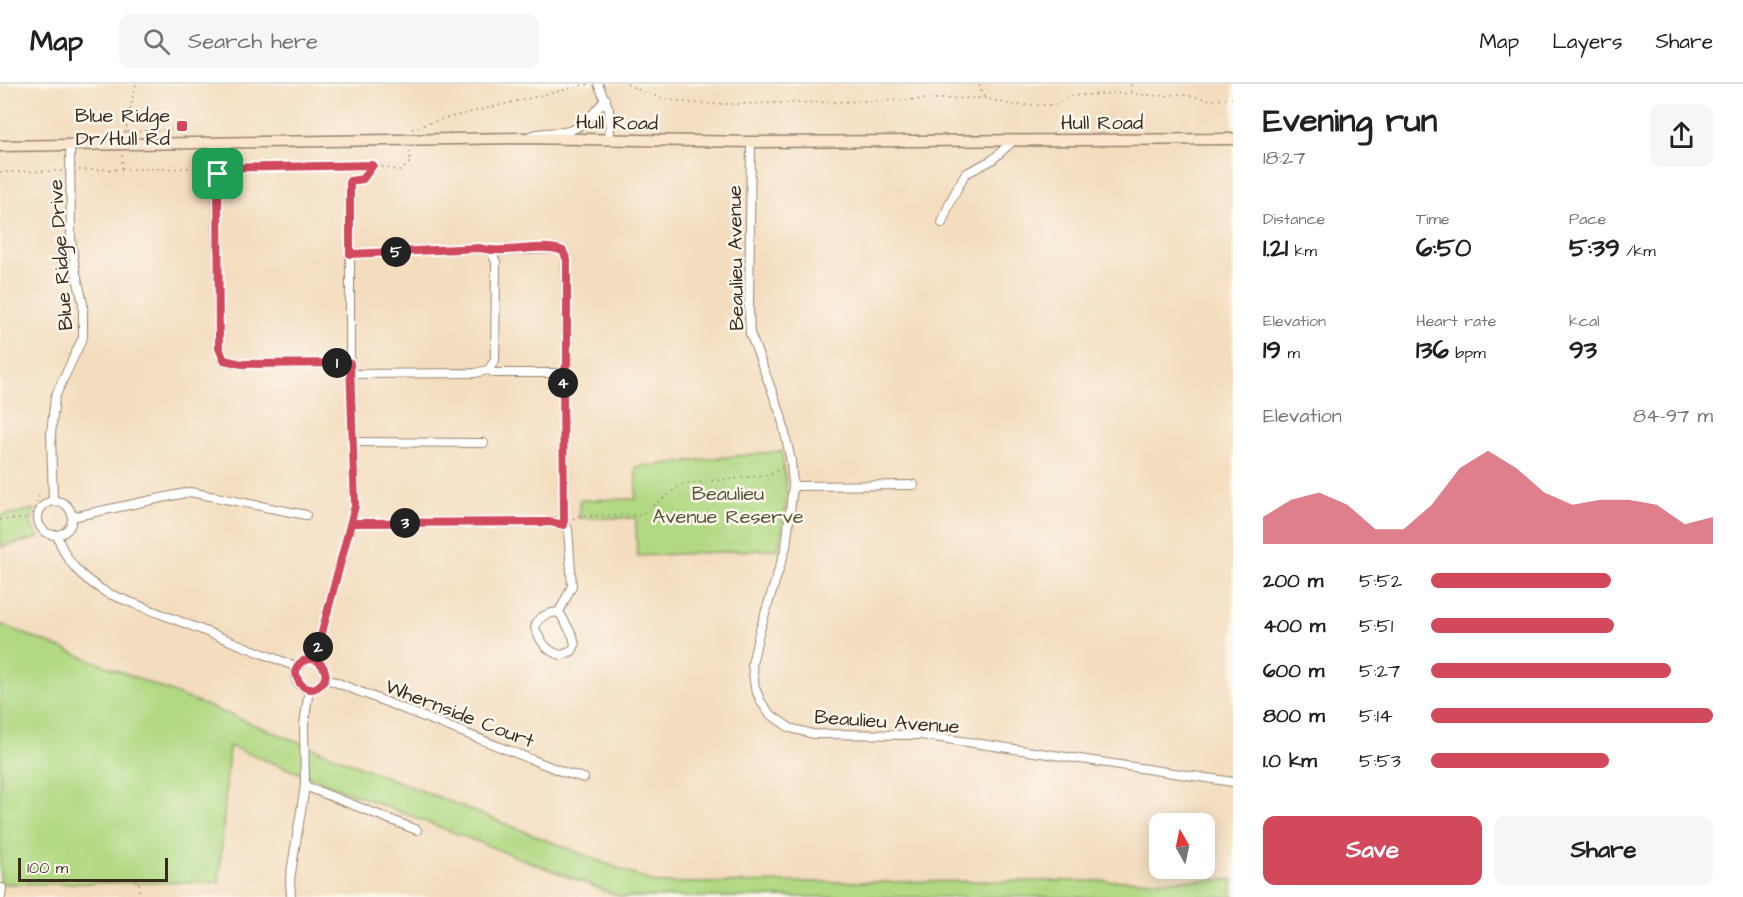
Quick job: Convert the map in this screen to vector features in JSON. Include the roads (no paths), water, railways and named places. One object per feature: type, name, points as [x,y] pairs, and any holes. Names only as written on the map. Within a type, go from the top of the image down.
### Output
[{"type":"main road","name":"Hull Road","points":[[0,146],[523,138],[610,141],[1233,139]]},
{"type":"street","points":[[598,84],[609,109],[610,141]]},
{"type":"street","points":[[523,138],[538,133],[573,130],[589,118],[606,99]]},
{"type":"street","name":"Beaulieu Avenue","points":[[752,141],[750,333],[781,415],[791,461],[793,486],[786,547],[759,633],[752,664],[752,675],[761,702],[770,714],[790,728],[813,734],[921,735],[1233,782]]},
{"type":"street","points":[[942,223],[965,174],[992,160],[1013,141]]},
{"type":"street","points":[[216,143],[219,348],[224,360],[242,364],[350,363]]},
{"type":"street","name":"Blue Ridge Drive","points":[[53,497],[51,434],[55,397],[83,337],[83,303],[71,238],[70,145]]},
{"type":"street","points":[[315,659],[355,506],[350,374],[350,181]]},
{"type":"street","points":[[350,254],[480,248],[491,251],[558,249],[566,255],[567,364],[563,373],[564,525],[569,535],[572,586],[559,612]]},
{"type":"street","points":[[488,370],[495,360],[496,262],[491,251]]},
{"type":"street","points":[[350,374],[476,373],[488,370],[495,373],[563,373]]},
{"type":"street","points":[[354,442],[484,443]]},
{"type":"street","points":[[793,486],[914,485]]},
{"type":"street","points":[[72,517],[190,492],[306,515]]},
{"type":"street","points":[[53,497],[68,507],[72,517],[72,522],[66,531],[57,535],[42,530],[38,520],[43,506],[53,497]]},
{"type":"street","points":[[351,523],[550,522],[564,525]]},
{"type":"street","points":[[57,535],[62,552],[87,581],[107,592],[297,667]]},
{"type":"street","points":[[559,612],[573,636],[575,645],[572,651],[562,655],[550,651],[542,642],[536,628],[539,619],[559,612]]},
{"type":"street","points":[[315,659],[324,667],[325,678],[321,684],[309,689],[297,681],[297,667],[301,662],[315,659]]},
{"type":"street","name":"Whernside Court","points":[[325,678],[566,773],[584,778]]},
{"type":"street","points":[[291,897],[290,879],[305,786],[304,725],[309,689]]},
{"type":"street","points":[[305,786],[417,830]]},
{"type":"street","points":[[1,897],[2,888]]},
{"type":"place","name":"Blue Ridge Dr/Hull Rd","points":[[182,126]]},
{"type":"park label","name":"Beaulieu Avenue Reserve","points":[[728,504]]}]
